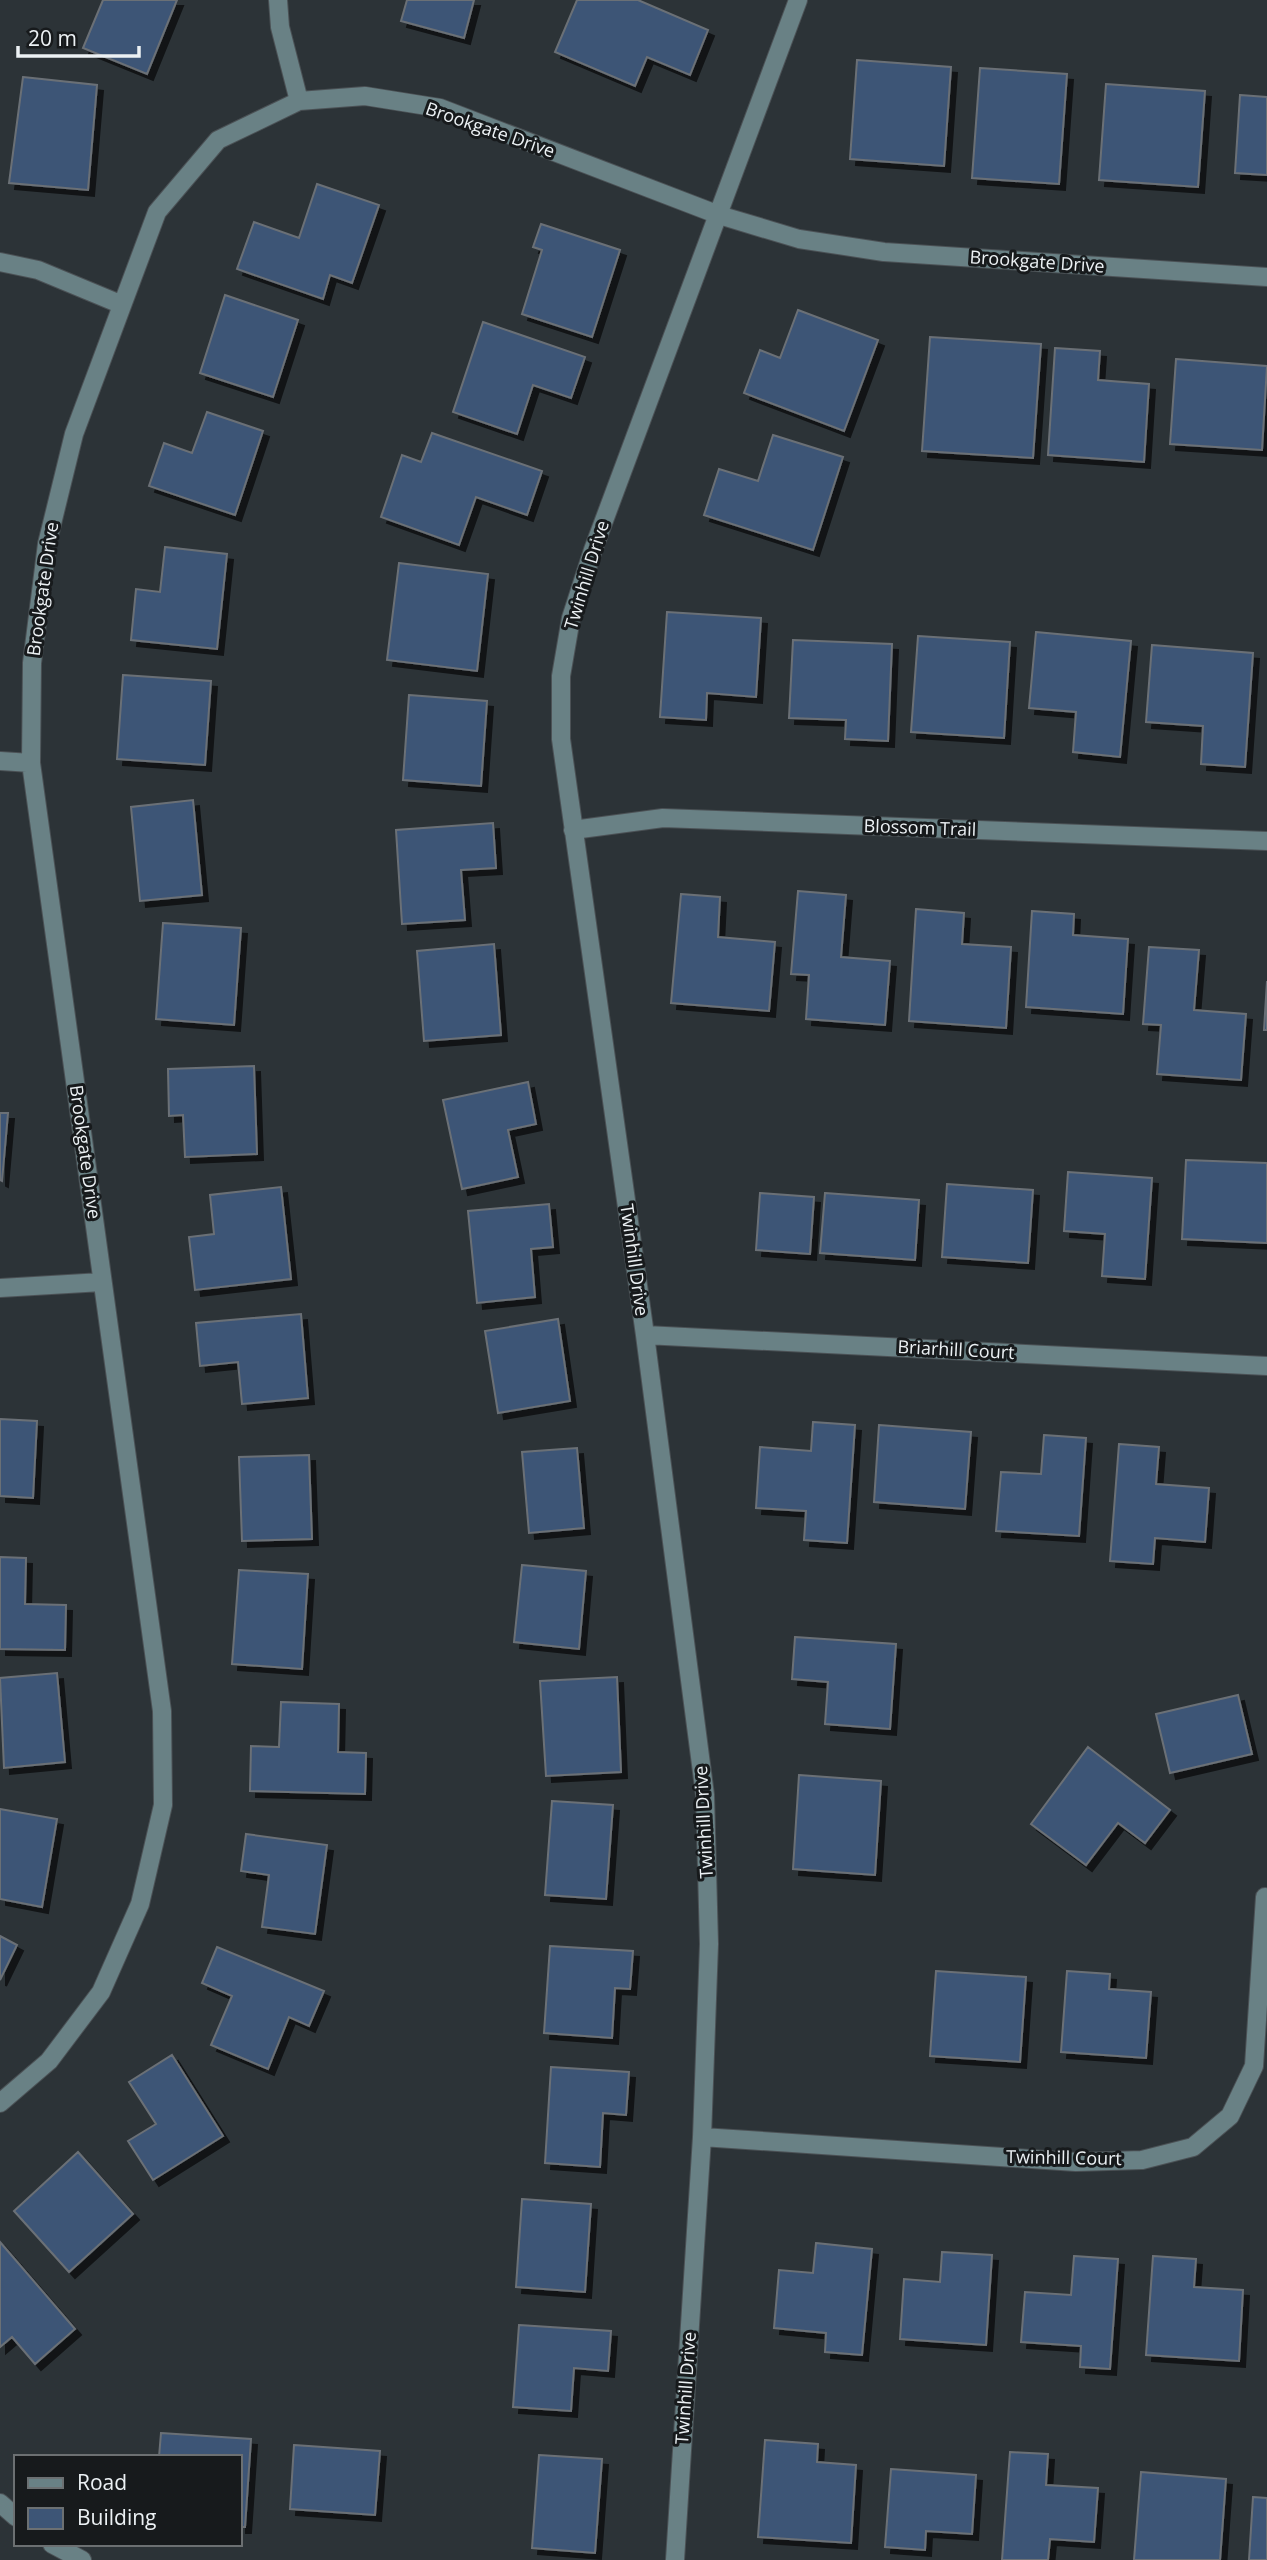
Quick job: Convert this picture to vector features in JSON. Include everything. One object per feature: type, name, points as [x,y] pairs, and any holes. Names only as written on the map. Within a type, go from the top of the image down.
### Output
[{"type":"street","points":[[278,0],[280,27],[299,101]]},
{"type":"street","name":"Twinhill Drive","points":[[674,2560],[702,2137],[709,1944],[705,1795],[645,1335],[561,739],[561,676],[570,618],[593,550],[798,0]]},
{"type":"street","name":"Brookgate Drive","points":[[0,2103],[49,2061],[102,1992],[140,1904],[163,1805],[162,1712],[31,764],[32,663],[47,544],[74,434],[120,304],[157,212],[218,140],[299,101],[365,96],[440,108],[719,215],[799,239],[884,252],[1267,278]]},
{"type":"street","points":[[0,262],[38,270],[120,304]]},
{"type":"street","points":[[0,761],[31,764]]},
{"type":"street","name":"Blossom Trail","points":[[573,830],[663,818],[1267,841]]},
{"type":"street","points":[[0,1288],[102,1282]]},
{"type":"street","name":"Briarhill Court","points":[[645,1335],[1267,1366]]},
{"type":"street","name":"Twinhill Court","points":[[702,2137],[1076,2162],[1142,2160],[1194,2147],[1230,2116],[1254,2066],[1265,1897]]},
{"type":"street","points":[[0,2502],[14,2515]]},
{"type":"street","points":[[56,2546],[82,2560]]},
{"type":"building","points":[[103,0],[177,0],[147,74],[83,48]]},
{"type":"building","points":[[407,0],[474,0],[464,38],[401,21]]},
{"type":"building","points":[[577,0],[638,0],[708,30],[690,75],[647,57],[635,86],[555,52]]},
{"type":"building","points":[[857,60],[951,67],[944,166],[850,159]]},
{"type":"building","points":[[980,68],[1067,74],[1059,184],[972,178]]},
{"type":"building","points":[[23,77],[97,85],[88,190],[9,183]]},
{"type":"building","points":[[1106,84],[1205,91],[1198,187],[1099,180]]},
{"type":"building","points":[[1240,95],[1267,97],[1267,175],[1235,173]]},
{"type":"building","points":[[317,184],[379,205],[352,283],[330,275],[323,299],[237,269],[254,222],[299,238]]},
{"type":"building","points":[[541,224],[620,250],[592,337],[522,314],[542,250],[533,247]]},
{"type":"building","points":[[225,295],[298,320],[273,397],[200,373]]},
{"type":"building","points":[[798,310],[878,340],[844,431],[744,393],[760,350],[780,358]]},
{"type":"building","points":[[483,322],[585,357],[571,398],[533,385],[517,434],[453,412]]},
{"type":"building","points":[[930,337],[1041,344],[1033,458],[922,451]]},
{"type":"building","points":[[1055,348],[1100,351],[1098,380],[1149,384],[1144,462],[1048,455]]},
{"type":"building","points":[[1176,359],[1267,366],[1262,450],[1170,444]]},
{"type":"building","points":[[207,412],[263,431],[235,515],[149,486],[164,443],[192,453]]},
{"type":"building","points":[[432,433],[542,471],[527,515],[476,497],[459,545],[381,517],[402,455],[421,462]]},
{"type":"building","points":[[773,435],[843,457],[813,550],[704,515],[719,469],[758,481]]},
{"type":"building","points":[[165,547],[227,554],[217,649],[131,640],[136,589],[160,592]]},
{"type":"building","points":[[399,563],[488,574],[477,671],[387,660]]},
{"type":"building","points":[[667,612],[761,618],[756,697],[707,693],[706,720],[660,717]]},
{"type":"building","points":[[1036,632],[1131,641],[1120,757],[1073,752],[1076,712],[1029,708]]},
{"type":"building","points":[[918,636],[1010,642],[1004,738],[911,732]]},
{"type":"building","points":[[793,640],[892,644],[888,741],[845,739],[846,720],[789,718]]},
{"type":"building","points":[[1152,645],[1253,653],[1245,767],[1201,764],[1203,726],[1146,722]]},
{"type":"building","points":[[123,675],[211,681],[205,765],[117,759]]},
{"type":"building","points":[[409,695],[487,701],[481,786],[403,780]]},
{"type":"building","points":[[193,800],[202,895],[140,901],[131,807]]},
{"type":"building","points":[[493,823],[496,868],[461,870],[465,920],[402,924],[396,830]]},
{"type":"building","points":[[798,891],[846,895],[841,957],[890,961],[885,1025],[806,1019],[809,975],[791,974]]},
{"type":"building","points":[[681,894],[720,897],[718,937],[775,942],[769,1011],[671,1003]]},
{"type":"building","points":[[916,909],[964,913],[962,944],[1011,947],[1006,1028],[909,1021]]},
{"type":"building","points":[[1032,911],[1074,914],[1073,935],[1128,939],[1123,1014],[1026,1007]]},
{"type":"building","points":[[163,923],[241,928],[234,1025],[156,1019]]},
{"type":"building","points":[[494,944],[501,1035],[424,1041],[417,951]]},
{"type":"building","points":[[1149,947],[1199,950],[1194,1010],[1246,1014],[1241,1080],[1157,1074],[1161,1025],[1143,1024]]},
{"type":"building","points":[[1267,981],[1267,1030],[1264,1030]]},
{"type":"building","points":[[254,1066],[257,1154],[185,1157],[183,1115],[169,1116],[168,1069]]},
{"type":"building","points":[[528,1082],[536,1124],[508,1130],[518,1177],[462,1189],[443,1100]]},
{"type":"building","points":[[0,1113],[8,1113],[2,1181],[0,1180]]},
{"type":"building","points":[[1186,1160],[1267,1163],[1267,1243],[1182,1239]]},
{"type":"building","points":[[1068,1172],[1152,1178],[1145,1279],[1102,1276],[1105,1234],[1064,1231]]},
{"type":"building","points":[[947,1184],[1033,1190],[1028,1263],[942,1257]]},
{"type":"building","points":[[281,1187],[291,1279],[195,1290],[189,1237],[214,1234],[210,1195]]},
{"type":"building","points":[[760,1193],[814,1197],[810,1254],[756,1250]]},
{"type":"building","points":[[825,1193],[919,1200],[915,1260],[820,1253]]},
{"type":"building","points":[[549,1204],[553,1247],[531,1249],[535,1297],[477,1303],[468,1211]]},
{"type":"building","points":[[301,1314],[308,1398],[242,1404],[238,1362],[200,1366],[196,1323]]},
{"type":"building","points":[[558,1319],[570,1401],[498,1413],[485,1331]]},
{"type":"building","points":[[0,1419],[37,1421],[33,1498],[0,1496]]},
{"type":"building","points":[[813,1422],[855,1425],[847,1543],[804,1540],[806,1511],[756,1508],[760,1447],[811,1451]]},
{"type":"building","points":[[879,1425],[971,1432],[965,1509],[874,1502]]},
{"type":"building","points":[[1044,1435],[1086,1438],[1079,1536],[996,1531],[1001,1472],[1041,1474]]},
{"type":"building","points":[[1119,1444],[1159,1447],[1156,1484],[1209,1488],[1205,1542],[1155,1538],[1153,1564],[1110,1561]]},
{"type":"building","points":[[577,1448],[584,1528],[529,1533],[522,1452]]},
{"type":"building","points":[[309,1455],[312,1539],[242,1541],[239,1457]]},
{"type":"building","points":[[0,1557],[26,1558],[25,1604],[66,1605],[65,1650],[0,1649]]},
{"type":"building","points":[[522,1565],[586,1571],[579,1649],[514,1642]]},
{"type":"building","points":[[239,1570],[308,1574],[302,1669],[232,1664]]},
{"type":"building","points":[[795,1637],[896,1644],[890,1729],[825,1724],[828,1682],[792,1679]]},
{"type":"building","points":[[57,1673],[65,1762],[4,1768],[0,1678]]},
{"type":"building","points":[[617,1677],[621,1772],[546,1776],[540,1681]]},
{"type":"building","points":[[1238,1695],[1252,1754],[1170,1773],[1156,1714]]},
{"type":"building","points":[[281,1702],[339,1704],[338,1752],[366,1753],[365,1794],[250,1791],[251,1746],[279,1747]]},
{"type":"building","points":[[1088,1747],[1170,1810],[1145,1843],[1118,1823],[1086,1865],[1031,1824]]},
{"type":"building","points":[[799,1775],[881,1781],[875,1875],[793,1869]]},
{"type":"building","points":[[552,1801],[613,1805],[606,1899],[545,1895]]},
{"type":"building","points":[[0,1809],[57,1819],[42,1907],[0,1899]]},
{"type":"building","points":[[246,1834],[327,1845],[315,1934],[262,1927],[269,1875],[241,1871]]},
{"type":"building","points":[[0,1936],[17,1945],[0,1980]]},
{"type":"building","points":[[550,1946],[633,1951],[630,1989],[615,1988],[612,2038],[544,2033]]},
{"type":"building","points":[[217,1947],[324,1991],[309,2026],[289,2017],[268,2069],[211,2045],[232,1996],[202,1983]]},
{"type":"building","points":[[936,1971],[1026,1977],[1020,2062],[930,2056]]},
{"type":"building","points":[[1067,1971],[1110,1974],[1109,1989],[1151,1992],[1146,2058],[1061,2052]]},
{"type":"building","points":[[172,2055],[223,2136],[153,2180],[128,2141],[156,2124],[129,2082]]},
{"type":"building","points":[[551,2067],[629,2072],[626,2115],[603,2113],[600,2167],[545,2163]]},
{"type":"building","points":[[78,2152],[133,2214],[69,2272],[14,2211]]},
{"type":"building","points":[[522,2199],[591,2204],[585,2292],[516,2287]]},
{"type":"building","points":[[0,2242],[75,2329],[35,2364],[12,2337],[0,2347]]},
{"type":"building","points":[[816,2243],[872,2249],[862,2355],[825,2352],[826,2333],[774,2328],[779,2270],[813,2273]]},
{"type":"building","points":[[942,2252],[992,2255],[986,2345],[900,2339],[904,2279],[940,2282]]},
{"type":"building","points":[[1074,2256],[1118,2259],[1110,2369],[1080,2367],[1081,2346],[1021,2342],[1025,2292],[1071,2295]]},
{"type":"building","points":[[1153,2256],[1196,2259],[1194,2287],[1243,2290],[1239,2361],[1146,2355]]},
{"type":"building","points":[[519,2325],[611,2331],[608,2371],[574,2368],[571,2411],[513,2407]]},
{"type":"building","points":[[161,2433],[251,2439],[245,2527],[242,2527],[242,2455],[159,2455]]},
{"type":"building","points":[[765,2440],[818,2444],[817,2462],[856,2465],[851,2543],[758,2537]]},
{"type":"building","points":[[294,2445],[380,2451],[375,2515],[290,2509]]},
{"type":"building","points":[[1010,2452],[1048,2454],[1046,2485],[1098,2488],[1094,2542],[1050,2539],[1048,2560],[1002,2560]]},
{"type":"building","points":[[539,2455],[602,2459],[595,2553],[532,2548]]},
{"type":"building","points":[[891,2469],[976,2475],[972,2534],[926,2531],[925,2550],[885,2547]]},
{"type":"building","points":[[1141,2472],[1226,2479],[1220,2560],[1134,2560]]},
{"type":"building","points":[[1253,2497],[1267,2498],[1267,2560],[1249,2560]]}]
